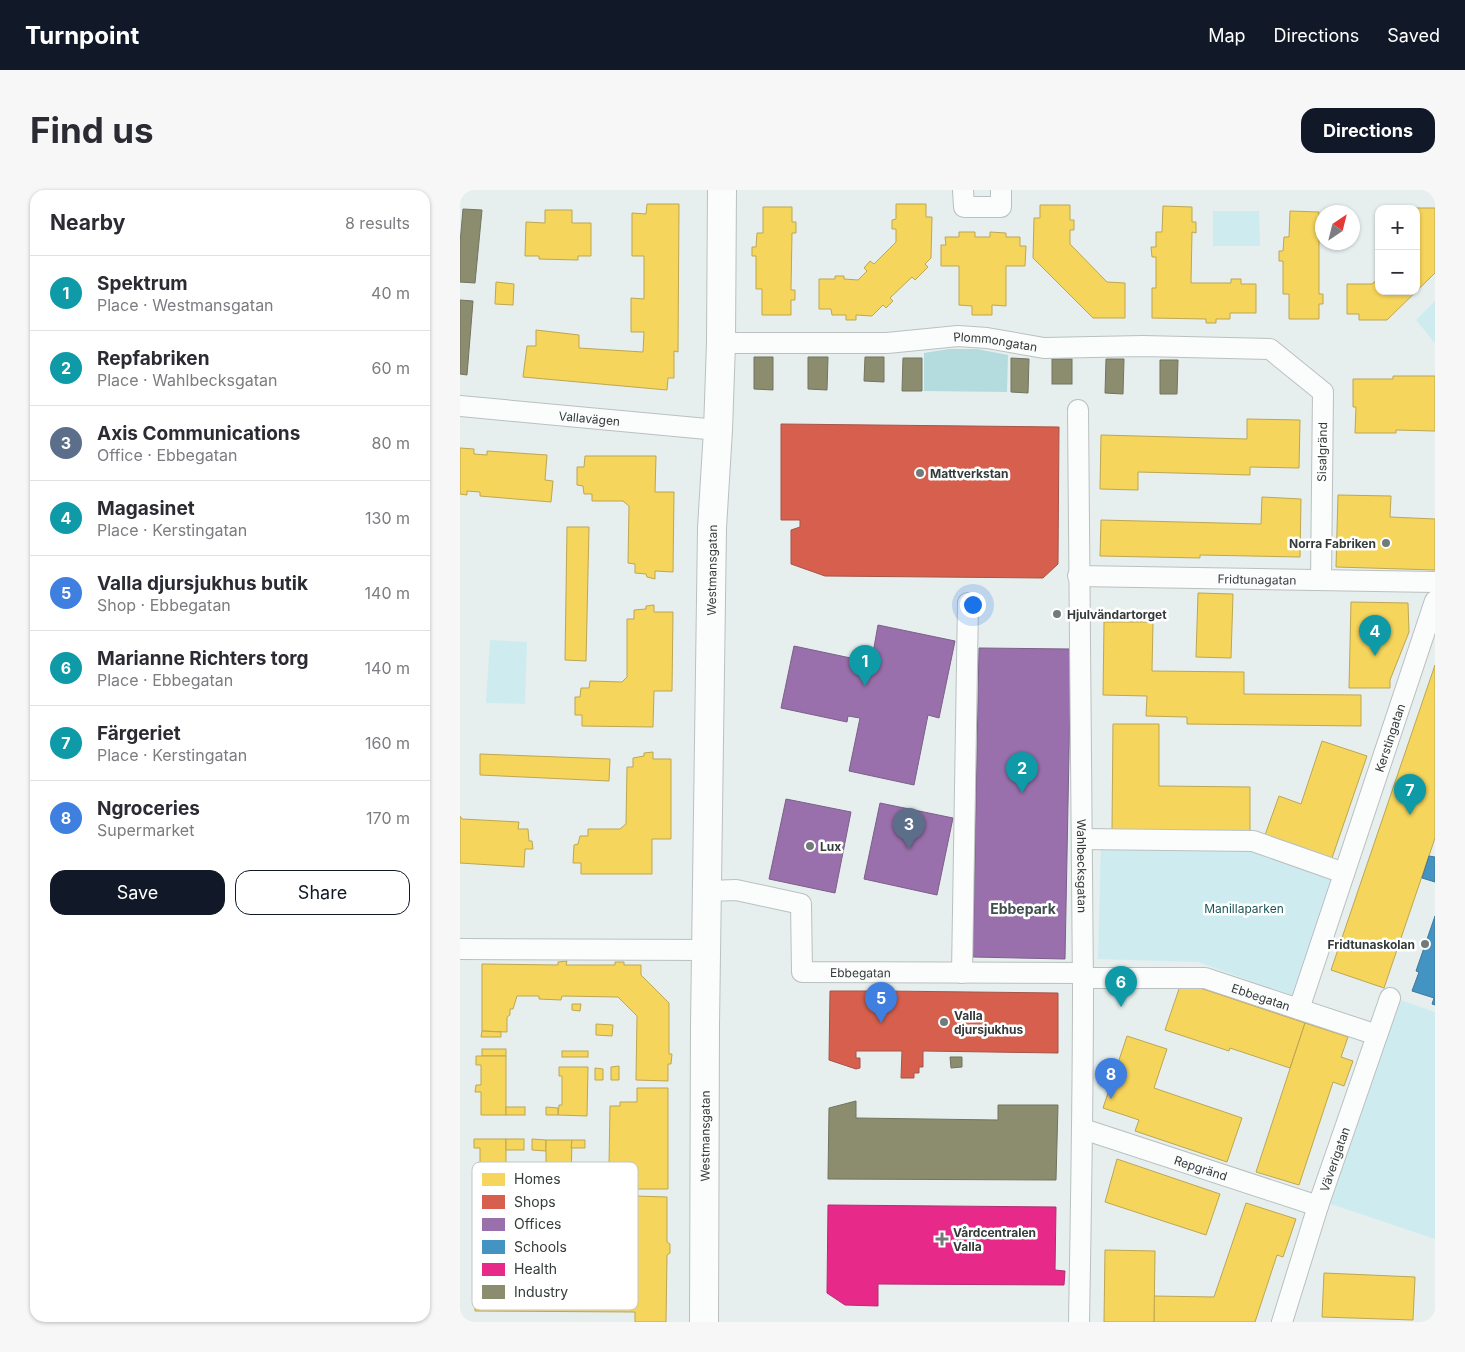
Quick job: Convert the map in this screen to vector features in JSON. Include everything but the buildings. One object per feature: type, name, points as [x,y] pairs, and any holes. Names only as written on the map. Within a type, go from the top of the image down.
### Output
[{"type":"street","name":"Westmansgatan","points":[[704,1322],[706,950],[712,528],[722,343],[722,190]]},
{"type":"street","points":[[964,190],[964,207],[1001,207],[1001,190]]},
{"type":"street","name":"Plommongatan","points":[[722,343],[887,344],[958,336],[986,338],[1044,348],[1143,346],[1270,349]]},
{"type":"street","name":"Sisalgränd","points":[[1270,349],[1323,392],[1321,580]]},
{"type":"street","name":"Vallavägen","points":[[460,406],[718,430]]},
{"type":"street","name":"Wahlbecksgatan","points":[[1078,410],[1083,976],[1083,1129],[1079,1322]]},
{"type":"street","name":"Fridtunagatan","points":[[1078,576],[1435,582]]},
{"type":"street","name":"Kerstingatan","points":[[1299,1009],[1435,601]]},
{"type":"street","points":[[962,973],[968,603]]},
{"type":"street","points":[[1082,839],[1253,841],[1344,873]]},
{"type":"street","name":"Ebbegatan","points":[[708,891],[736,890],[801,904],[802,972],[1205,978],[1377,1035]]},
{"type":"street","points":[[460,949],[706,950]]},
{"type":"street","name":"Väverigatan","points":[[1282,1322],[1318,1206],[1390,998]]},
{"type":"street","name":"Repgränd","points":[[1083,1129],[1318,1206]]},
{"type":"green space","points":[[1213,211],[1259,211],[1260,246],[1213,246]]},
{"type":"green space","points":[[1435,301],[1435,343],[1416,320]]},
{"type":"green space","points":[[490,640],[527,642],[525,704],[486,703]]},
{"type":"green space","name":"Manillaparken","points":[[1101,840],[1253,841],[1337,871],[1296,997],[1198,962],[1098,959]]},
{"type":"green space","points":[[1394,998],[1435,1012],[1435,1239],[1328,1203]]},
{"type":"shaded area","points":[[949,349],[977,349],[1008,355],[1007,392],[924,391],[924,353]]},
{"type":"place","name":"Mattverkstan","points":[[920,473]]},
{"type":"place","name":"Norra Fabriken","points":[[1386,543]]},
{"type":"place","name":"Hjulvändartorget","points":[[1057,614]]},
{"type":"place","name":"Magasinet","points":[[1375,656]]},
{"type":"place","name":"Spektrum","points":[[865,686]]},
{"type":"place","name":"Repfabriken","points":[[1022,793]]},
{"type":"place","name":"Färgeriet","points":[[1410,815]]},
{"type":"place","name":"Lux","points":[[810,846]]},
{"type":"place","name":"Axis Communications","points":[[909,849]]},
{"type":"place","name":"Fridtunaskolan","points":[[1425,944]]},
{"type":"place","name":"Marianne Richters torg","points":[[1121,1007]]},
{"type":"place","name":"Valla djursjukhus","points":[[944,1022]]},
{"type":"place","name":"Valla djursjukhus butik","points":[[881,1023]]},
{"type":"place","name":"Ngroceries","points":[[1111,1099]]},
{"type":"place","name":"Vårdcentralen Valla","points":[[942,1239]]},
{"type":"district","name":"Ebbepark","points":[[1023,908]]}]
